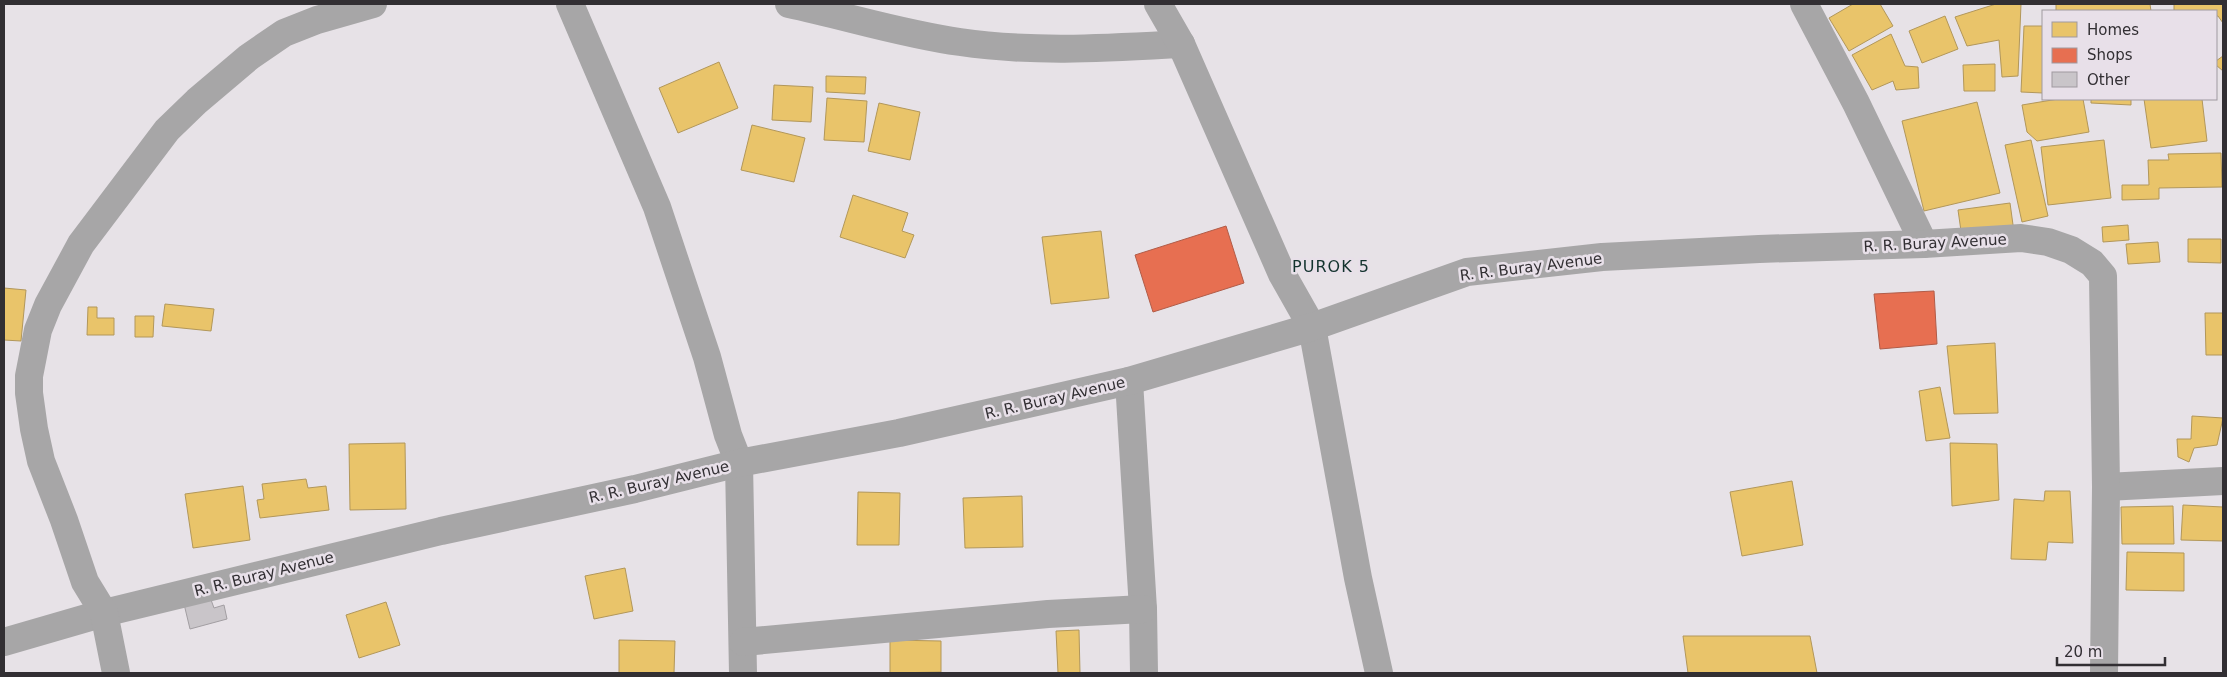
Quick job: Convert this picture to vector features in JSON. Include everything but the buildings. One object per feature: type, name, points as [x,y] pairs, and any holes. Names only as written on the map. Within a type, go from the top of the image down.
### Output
[{"type":"street","points":[[116,673],[104,613],[85,582],[64,520],[41,462],[29,393],[29,376],[38,330],[48,305],[81,244],[167,130],[197,101],[249,57],[284,33],[317,20],[374,4]]},
{"type":"street","points":[[570,4],[658,207],[707,357],[728,435],[739,463],[743,673]]},
{"type":"street","points":[[789,4],[897,31],[962,43],[1060,49],[1181,44]]},
{"type":"street","points":[[1158,4],[1181,44],[1282,274],[1312,327],[1358,578],[1380,673]]},
{"type":"street","points":[[1804,4],[1852,95],[1924,244]]},
{"type":"street","name":"R. R. Buray Avenue","points":[[4,642],[104,613],[441,531],[739,463],[899,433],[1129,382],[1312,327],[1467,272],[1602,257],[1759,249],[1924,244],[2021,238],[2048,242],[2071,250],[2092,263],[2103,276],[2106,487]]},
{"type":"street","points":[[1129,382],[1143,609],[1144,673]]},
{"type":"street","points":[[2104,673],[2106,487],[2223,481]]},
{"type":"street","points":[[743,642],[1048,614],[1143,609]]},
{"type":"district","name":"PUROK 5","points":[[1331,266]]}]
